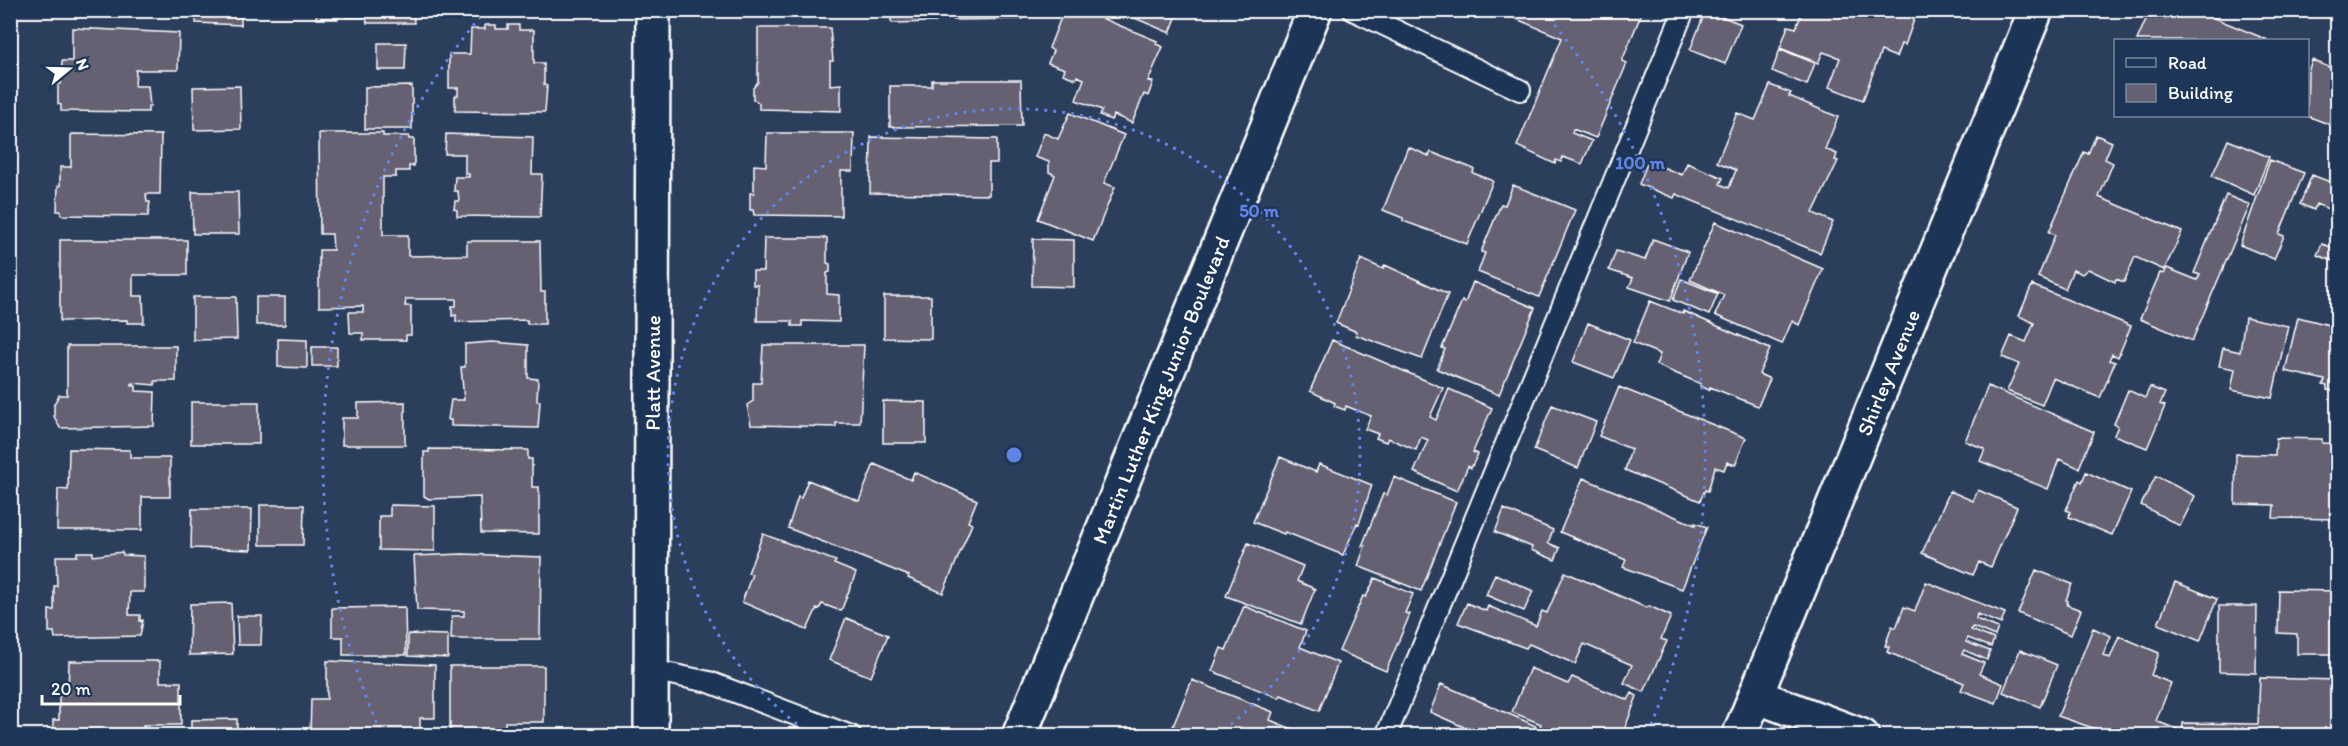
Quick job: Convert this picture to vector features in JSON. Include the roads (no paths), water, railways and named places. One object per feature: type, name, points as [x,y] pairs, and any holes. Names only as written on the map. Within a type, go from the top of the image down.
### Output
[{"type":"street","name":"Platt Avenue","points":[[651,735],[653,10]]},
{"type":"street","name":"Martin Luther King Junior Boulevard","points":[[1019,735],[1315,10]]},
{"type":"street","name":"Shirley Avenue","points":[[1739,735],[2036,10]]},
{"type":"street","points":[[1756,696],[1863,735]]},
{"type":"lane","points":[[1353,10],[1520,90]]},
{"type":"lane","points":[[1386,735],[1684,10]]},
{"type":"lane","points":[[651,670],[709,682],[851,735]]}]
